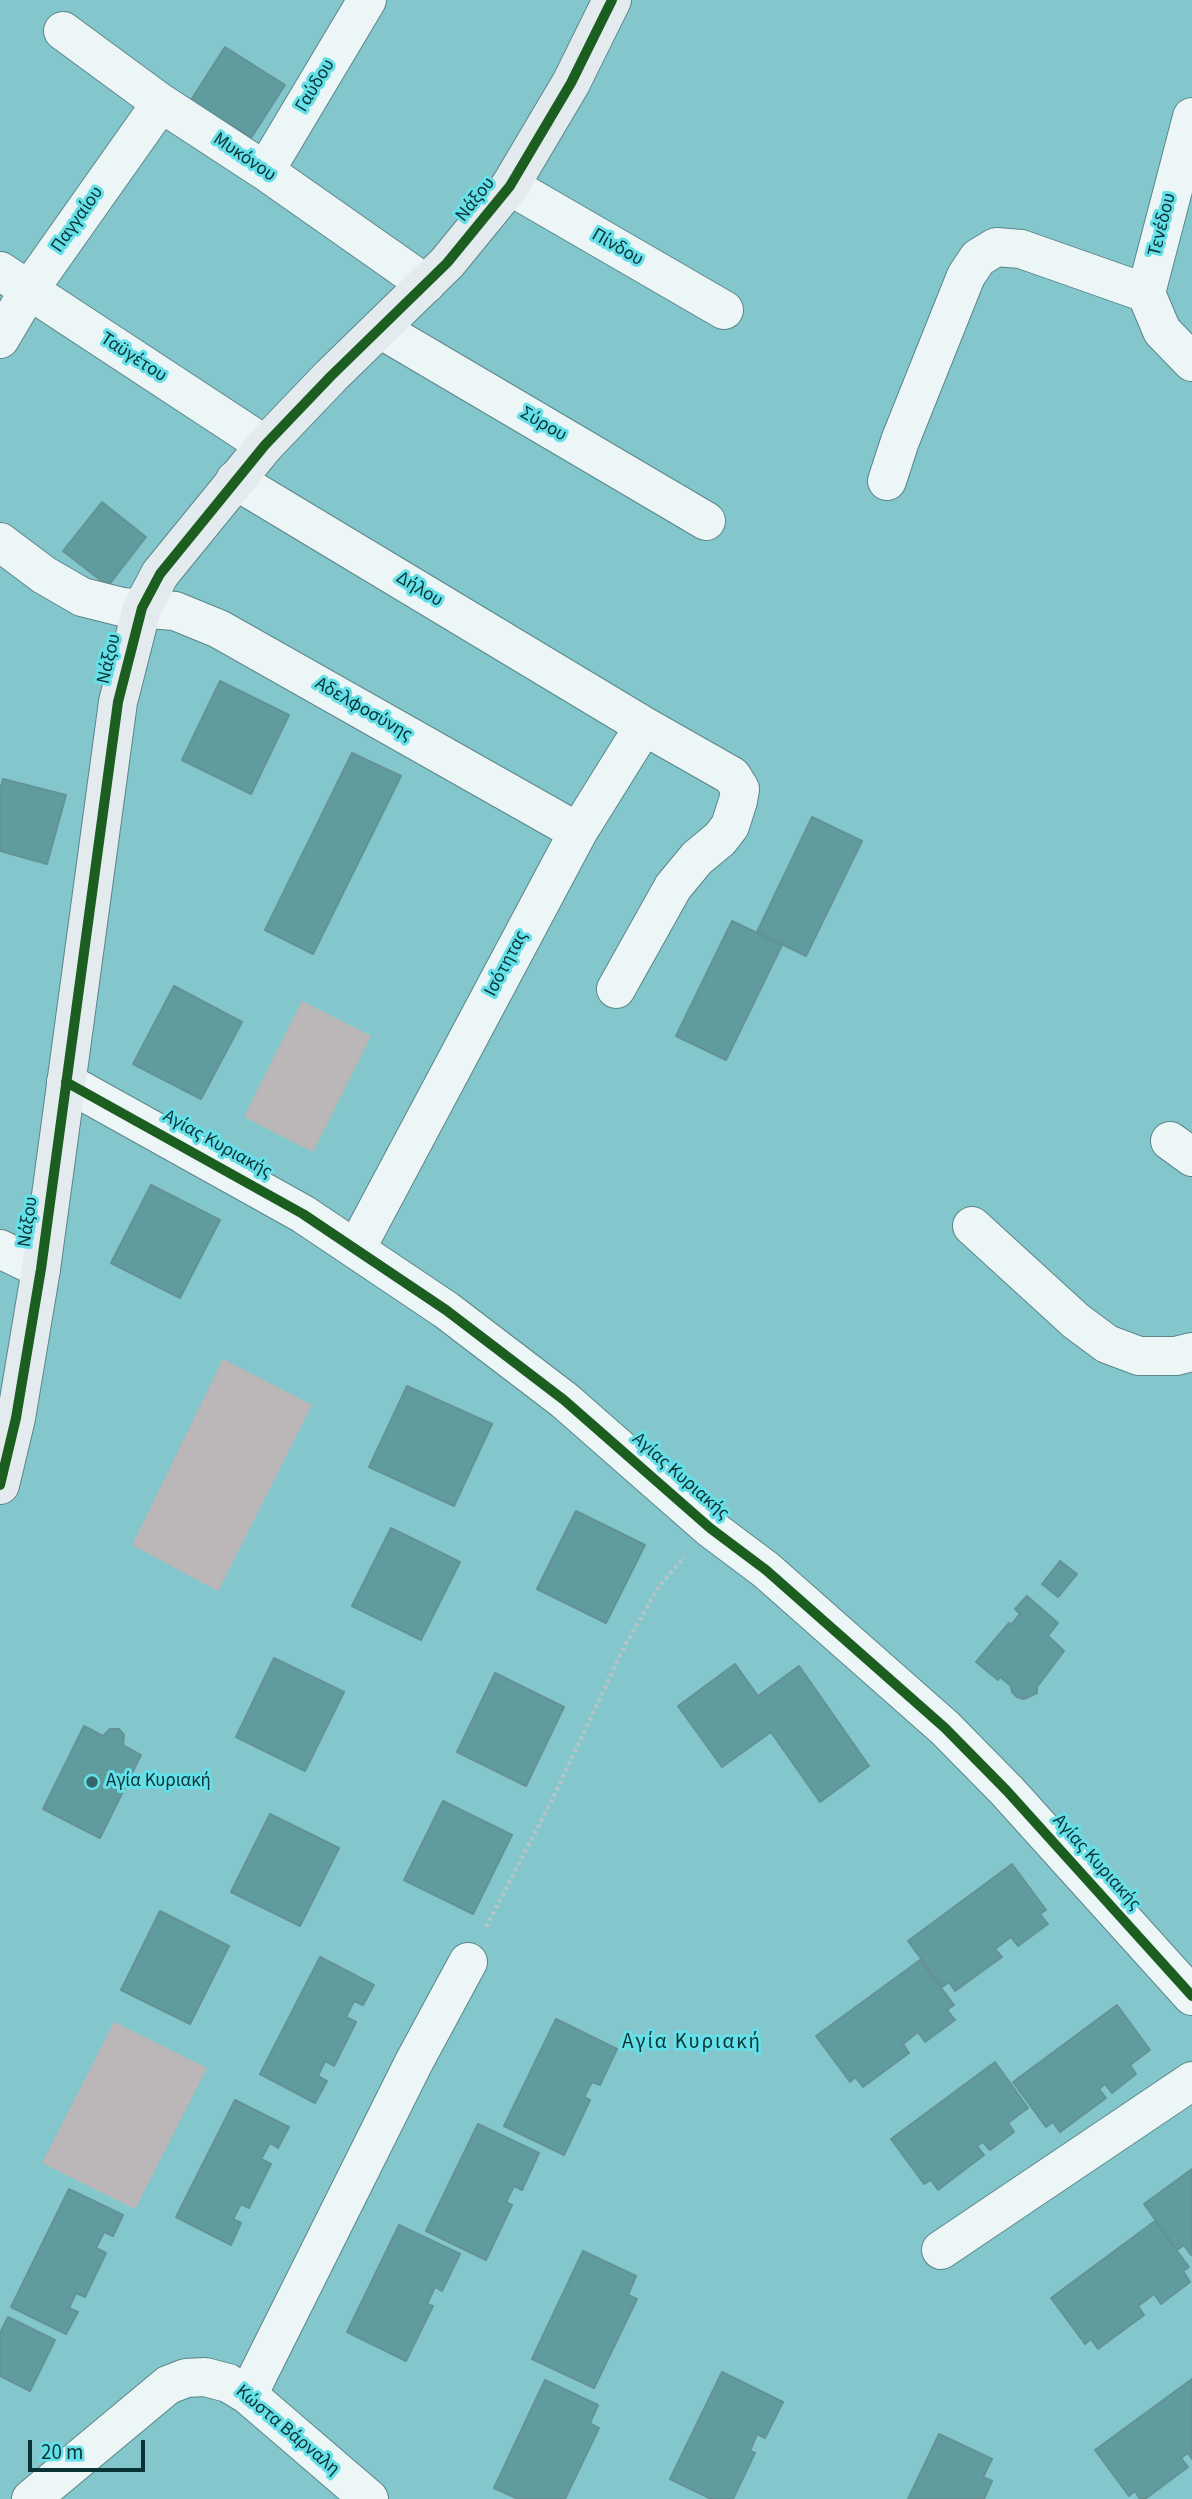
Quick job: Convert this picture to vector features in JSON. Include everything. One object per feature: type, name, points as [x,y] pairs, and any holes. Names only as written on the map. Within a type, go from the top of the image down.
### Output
[{"type":"street","name":"Γαύδου","points":[[265,171],[367,0]]},
{"type":"street","name":"Νάξου","points":[[0,1485],[16,1418],[41,1269],[118,702],[142,608],[160,574],[265,445],[426,284],[510,186],[571,83],[612,0]]},
{"type":"street","name":"Μυκόνου","points":[[63,31],[161,103],[265,171],[426,284]]},
{"type":"street","name":"Παγγαίου","points":[[0,339],[15,280],[161,103]]},
{"type":"street","name":"Τενέδου","points":[[1146,293],[1192,117]]},
{"type":"street","name":"Πίνδου","points":[[510,186],[724,310]]},
{"type":"street","points":[[887,481],[900,441],[961,289],[978,258],[996,247],[1021,249],[1146,293],[1162,331],[1192,362]]},
{"type":"street","name":"Ταϋγέτου","points":[[15,280],[265,445]]},
{"type":"street","name":"Σύρου","points":[[380,329],[706,521]]},
{"type":"street","name":"Δήλου","points":[[235,480],[644,726]]},
{"type":"street","name":"Αδελφοσύνης","points":[[0,542],[44,575],[82,597],[122,607],[175,611],[219,629],[578,832]]},
{"type":"street","points":[[616,989],[673,887],[697,858],[720,839],[730,826],[740,789],[732,776],[644,726]]},
{"type":"street","name":"Ισότητας","points":[[356,1249],[578,832],[644,726]]},
{"type":"street","name":"Αγίας Κυριακής","points":[[66,1082],[303,1214],[446,1310],[564,1400],[710,1528],[766,1570],[945,1728],[1007,1791],[1192,1996]]},
{"type":"street","points":[[972,1226],[1076,1321],[1107,1344],[1139,1356],[1176,1356],[1192,1352]]},
{"type":"street","points":[[0,1249],[41,1269]]},
{"type":"street","points":[[248,2395],[414,2062],[468,1962]]},
{"type":"street","points":[[941,2250],[1192,2081]]},
{"type":"street","name":"Κώστα Βάρναλη","points":[[32,2499],[177,2380],[195,2377],[217,2379],[248,2395],[369,2499]]},
{"type":"path","points":[[468,1962],[553,1798],[624,1647],[660,1586],[710,1528]]},
{"type":"shaded area","points":[[302,1001],[371,1036],[313,1152],[244,1117]]},
{"type":"shaded area","points":[[223,1359],[312,1405],[218,1591],[132,1545]]},
{"type":"shaded area","points":[[114,2022],[207,2068],[135,2209],[42,2163]]},
{"type":"building","points":[[225,47],[285,85],[251,138],[191,100]]},
{"type":"building","points":[[102,502],[146,537],[108,586],[63,551]]},
{"type":"building","points":[[220,681],[289,715],[251,794],[182,760]]},
{"type":"building","points":[[352,753],[401,776],[313,954],[265,930]]},
{"type":"building","points":[[3,779],[66,795],[47,864],[0,851],[0,790]]},
{"type":"building","points":[[812,817],[862,841],[806,956],[757,932]]},
{"type":"building","points":[[732,921],[782,945],[726,1060],[676,1036]]},
{"type":"building","points":[[174,986],[242,1022],[201,1099],[133,1064]]},
{"type":"building","points":[[151,1185],[220,1220],[180,1298],[111,1263]]},
{"type":"building","points":[[407,1386],[492,1424],[454,1506],[369,1467]]},
{"type":"building","points":[[576,1511],[645,1545],[606,1623],[537,1589]]},
{"type":"building","points":[[391,1528],[460,1562],[421,1640],[352,1606]]},
{"type":"building","points":[[1060,1561],[1077,1574],[1058,1597],[1042,1584]]},
{"type":"building","points":[[1027,1596],[1058,1623],[1048,1636],[1064,1651],[1037,1687],[1037,1693],[1024,1699],[1017,1697],[1011,1686],[1000,1677],[998,1680],[976,1662],[1020,1614],[1015,1609]]},
{"type":"building","points":[[274,1658],[344,1692],[305,1771],[236,1737]]},
{"type":"building","points":[[735,1664],[758,1696],[799,1666],[869,1766],[820,1802],[771,1732],[722,1767],[678,1706]]},
{"type":"building","points":[[495,1673],[564,1707],[526,1786],[457,1752]]},
{"type":"building","name":"Αγία Κυριακή","points":[[84,1726],[103,1736],[110,1729],[119,1729],[124,1735],[123,1745],[141,1755],[100,1838],[43,1809]]},
{"type":"building","points":[[443,1801],[512,1835],[473,1914],[404,1880]]},
{"type":"building","points":[[270,1814],[339,1848],[300,1926],[231,1892]]},
{"type":"building","points":[[1012,1864],[1046,1910],[1040,1914],[1048,1924],[1018,1946],[1011,1937],[995,1949],[1002,1957],[955,1991],[949,1982],[942,1987],[908,1941]]},
{"type":"building","points":[[160,1911],[229,1946],[190,2024],[121,1990]]},
{"type":"building","points":[[320,1957],[374,1985],[363,2005],[354,2001],[346,2017],[356,2022],[334,2066],[325,2061],[318,2076],[327,2081],[315,2103],[260,2074]]},
{"type":"building","points":[[920,1960],[954,2005],[947,2010],[955,2020],[925,2042],[918,2032],[903,2044],[909,2053],[863,2087],[855,2077],[850,2082],[816,2036]]},
{"type":"building","points":[[1117,2005],[1150,2050],[1130,2065],[1136,2074],[1112,2093],[1105,2084],[1099,2089],[1106,2098],[1060,2132],[1053,2122],[1046,2127],[1013,2082]]},
{"type":"building","points":[[556,2019],[617,2049],[600,2085],[592,2082],[584,2097],[590,2100],[564,2155],[504,2126]]},
{"type":"building","points":[[995,2062],[1028,2108],[1008,2123],[1014,2132],[990,2150],[983,2142],[977,2146],[984,2155],[938,2190],[931,2180],[924,2184],[891,2139]]},
{"type":"building","points":[[235,2100],[289,2127],[278,2148],[270,2143],[261,2159],[271,2164],[249,2208],[241,2204],[233,2219],[241,2223],[231,2245],[176,2217]]},
{"type":"building","points":[[478,2124],[539,2153],[522,2190],[514,2186],[506,2202],[512,2205],[486,2260],[426,2231]]},
{"type":"building","points":[[1192,2169],[1191,2255],[1184,2245],[1177,2250],[1144,2204]]},
{"type":"building","points":[[69,2189],[123,2215],[113,2236],[104,2232],[96,2248],[106,2253],[85,2297],[76,2293],[69,2308],[78,2312],[66,2334],[11,2307]]},
{"type":"building","points":[[1155,2221],[1189,2267],[1183,2271],[1190,2282],[1161,2304],[1154,2294],[1138,2306],[1144,2315],[1098,2349],[1091,2339],[1085,2344],[1051,2298]]},
{"type":"building","points":[[399,2225],[460,2254],[442,2291],[435,2287],[427,2304],[433,2306],[406,2361],[347,2332]]},
{"type":"building","points":[[583,2251],[636,2276],[628,2295],[637,2299],[594,2388],[532,2359]]},
{"type":"building","points":[[8,2317],[55,2340],[30,2391],[0,2376],[0,2333]]},
{"type":"building","points":[[722,2372],[783,2402],[765,2438],[757,2434],[750,2451],[755,2453],[733,2499],[711,2499],[670,2479]]},
{"type":"building","points":[[1192,2379],[1192,2459],[1188,2453],[1181,2458],[1188,2467],[1145,2499],[1140,2499],[1135,2491],[1129,2496],[1095,2450]]},
{"type":"building","points":[[545,2380],[598,2405],[590,2423],[599,2428],[565,2499],[518,2499],[494,2488]]},
{"type":"building","points":[[939,2434],[992,2459],[983,2477],[992,2481],[984,2499],[908,2499]]},
{"type":"cycle path","points":[[0,1485],[16,1418],[41,1269],[118,702],[142,608],[160,574],[265,445],[331,376],[447,263],[510,186],[571,83],[612,0]]},
{"type":"cycle path","points":[[66,1082],[303,1214],[446,1310],[564,1400],[710,1528],[766,1570],[945,1728],[1007,1791],[1192,1996]]},
{"type":"place","name":"Αγία Κυριακή","points":[[92,1782]]},
{"type":"district","name":"Αγία Κυριακή","points":[[692,2043]]}]
